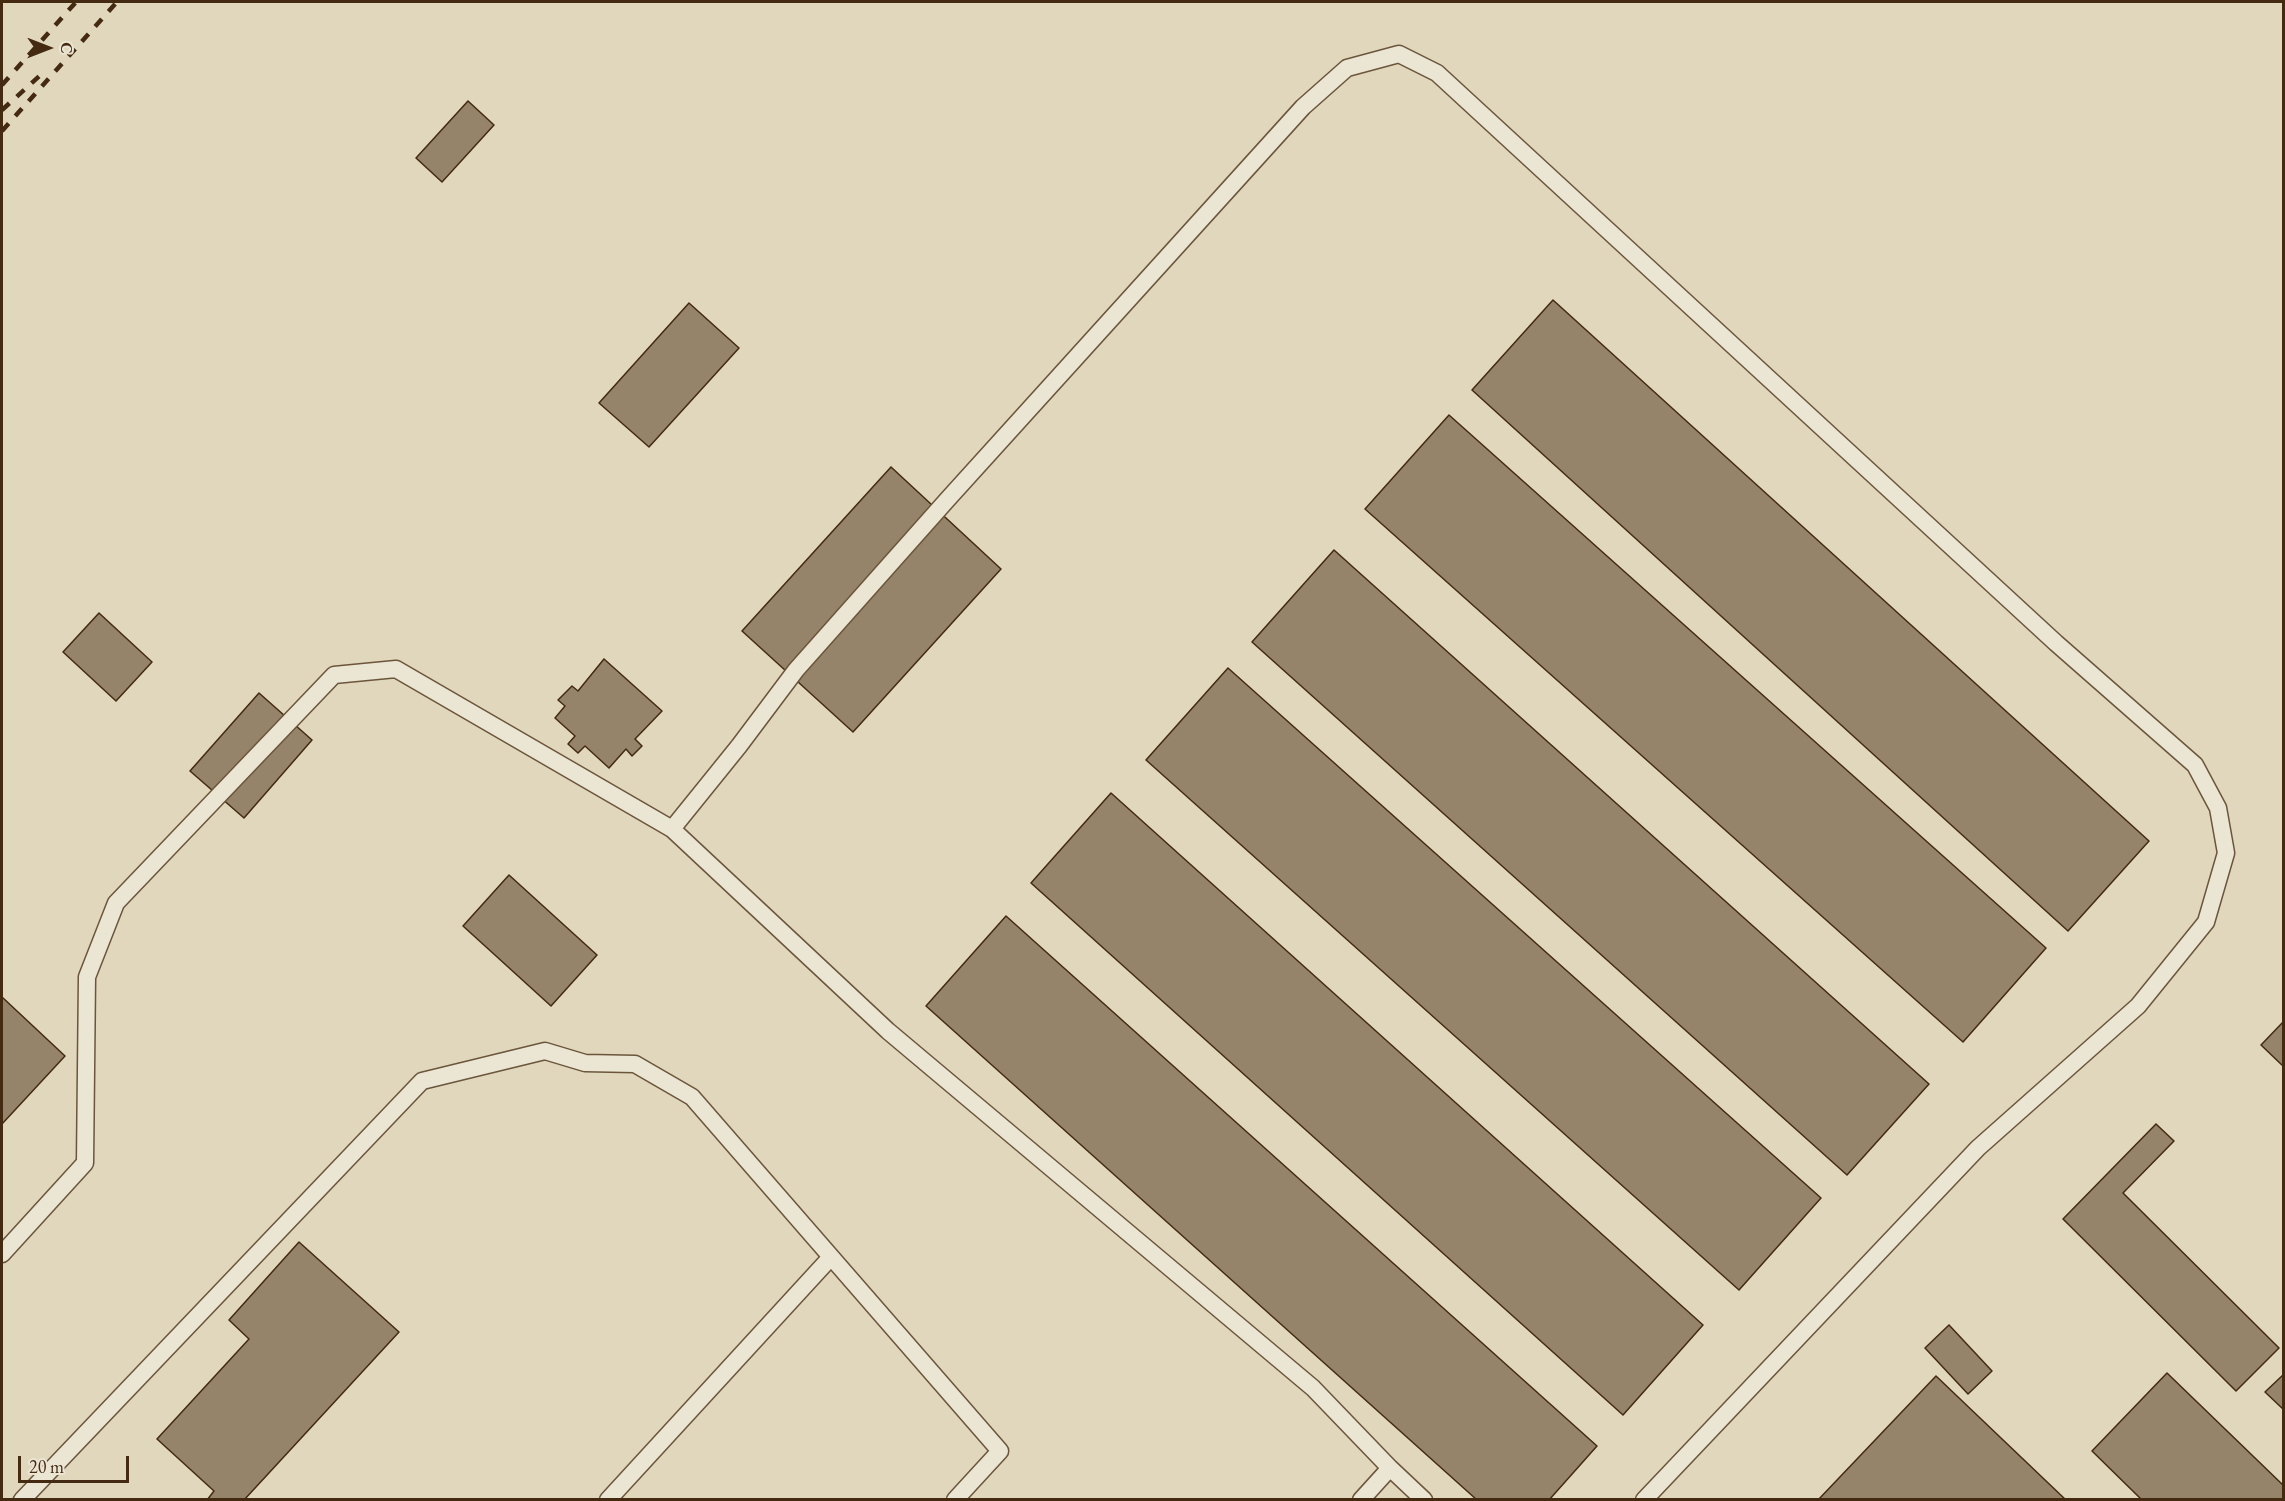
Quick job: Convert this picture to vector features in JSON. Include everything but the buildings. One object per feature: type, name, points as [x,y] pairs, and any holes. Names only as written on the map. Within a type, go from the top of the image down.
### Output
[{"type":"lane","points":[[672,829],[796,670],[1303,108],[1347,68],[1399,54],[1437,73],[2047,635],[2195,765],[2218,808],[2226,853],[2206,922],[2138,1006],[1978,1148],[1644,1500]]},
{"type":"lane","points":[[2,1254],[85,1163],[87,977],[116,903],[334,675],[396,669],[672,829],[888,1031],[1313,1388],[1424,1500]]},
{"type":"lane","points":[[22,1500],[422,1081],[545,1052],[585,1063],[635,1064],[692,1097],[999,1451],[955,1500]]},
{"type":"lane","points":[[608,1500],[831,1257]]},
{"type":"lane","points":[[1361,1500],[1390,1468]]},
{"type":"railway","points":[[2,85],[76,2]]},
{"type":"railway","points":[[2,131],[117,2]]},
{"type":"railway","points":[[2,110],[46,70]]}]
